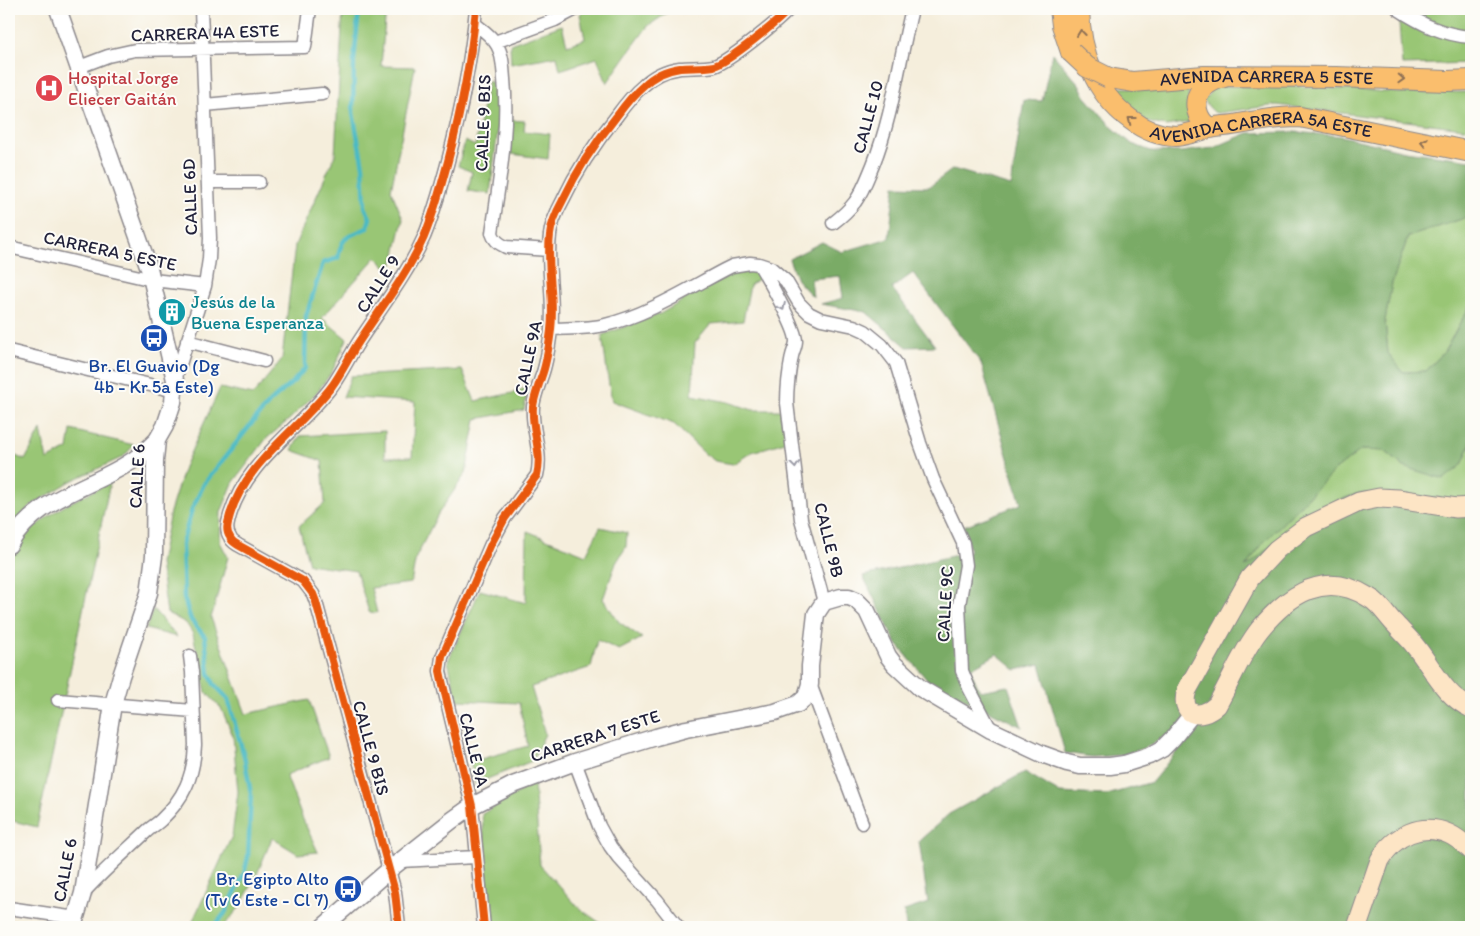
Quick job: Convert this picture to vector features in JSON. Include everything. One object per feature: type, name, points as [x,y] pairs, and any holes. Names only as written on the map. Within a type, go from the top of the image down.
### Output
[{"type":"main road","points":[[1060,9],[1066,41],[1079,55]]},
{"type":"main road","points":[[1079,55],[1082,42],[1080,9]]},
{"type":"main road","name":"AVENIDA CARRERA 5 ESTE","points":[[1079,55],[1087,67],[1109,78],[1133,82],[1194,76],[1471,80]]},
{"type":"main road","name":"AVENIDA CARRERA 5A ESTE","points":[[1079,55],[1112,104],[1137,124],[1148,130],[1167,135],[1187,134],[1210,128],[1280,117],[1300,117],[1471,152]]},
{"type":"main road","points":[[1210,128],[1202,122],[1198,113],[1196,107],[1198,97],[1206,85],[1220,78],[1230,76]]},
{"type":"main road","points":[[1471,507],[1456,508],[1380,498],[1359,502],[1306,527],[1277,549],[1250,578],[1187,690],[1185,703],[1193,713],[1198,715],[1206,714],[1217,705],[1259,630],[1288,600],[1300,593],[1328,584],[1346,587],[1370,597],[1416,646],[1450,693],[1471,708]]},
{"type":"main road","points":[[1357,927],[1380,860],[1398,839],[1414,831],[1432,830],[1457,838],[1471,850]]},
{"type":"street","name":"CALLE 6","points":[[58,9],[153,280],[175,385],[170,414],[157,440],[155,460],[156,532],[149,593],[113,704],[83,893],[74,922]]},
{"type":"street","name":"CALLE 6D","points":[[175,385],[205,286],[210,245],[201,9]]},
{"type":"street","name":"CARRERA 4A ESTE","points":[[79,67],[108,56],[135,50],[305,47],[310,9]]},
{"type":"street","name":"CALLE 9","points":[[303,581],[238,545],[229,537],[227,529],[232,509],[245,482],[258,464],[332,386],[414,257],[436,206],[452,143],[470,60],[476,9]]},
{"type":"street","points":[[495,42],[555,20],[576,9]]},
{"type":"street","name":"CALLE 9A","points":[[484,927],[472,806],[440,671],[442,657],[491,544],[505,518],[537,475],[538,450],[533,408],[536,392],[544,370],[551,329],[553,306],[549,250],[550,233],[556,213],[575,174],[607,128],[643,85],[652,78],[668,71],[680,68],[708,67],[722,62],[789,9]]},
{"type":"street","name":"CALLE 10","points":[[833,224],[856,201],[875,160],[883,137],[912,9]]},
{"type":"street","points":[[1398,9],[1423,25],[1439,32],[1471,38]]},
{"type":"street","name":"CALLE 9 BIS","points":[[475,24],[495,42],[503,64],[505,110],[492,233],[496,241],[506,247],[549,250]]},
{"type":"street","points":[[204,105],[322,94]]},
{"type":"street","points":[[208,182],[259,182]]},
{"type":"street","name":"CARRERA 5 ESTE","points":[[9,247],[153,280],[205,286]]},
{"type":"street","points":[[551,329],[605,325],[659,304],[732,266],[750,263],[758,264]]},
{"type":"street","name":"CALLE 9C","points":[[758,264],[771,268],[781,276],[799,303],[809,313],[854,326],[864,331],[882,344],[896,362],[933,479],[963,543],[966,565],[959,605],[962,671],[968,688],[991,730]]},
{"type":"street","name":"CALLE 9B","points":[[758,264],[769,281],[794,331],[796,341],[792,358],[787,403],[801,519],[824,602],[816,614],[810,666],[810,684],[862,822]]},
{"type":"street","points":[[187,341],[264,361]]},
{"type":"street","points":[[9,351],[175,385]]},
{"type":"street","points":[[9,545],[16,532],[40,510],[129,463],[157,440]]},
{"type":"street","name":"CALLE 9 BIS","points":[[303,581],[313,594],[316,602],[395,866],[395,892],[399,927]]},
{"type":"street","points":[[824,602],[841,597],[849,597],[862,605],[867,611],[888,656],[900,671],[920,688],[991,730],[1042,754],[1067,763],[1080,766],[1110,766],[1136,761],[1162,749],[1183,727],[1193,713]]},
{"type":"street","points":[[83,893],[110,865],[172,808],[190,778],[195,756],[190,656]]},
{"type":"street","name":"CARRERA 7 ESTE","points":[[323,927],[451,820],[472,806],[513,784],[656,736],[768,714],[789,708],[798,704],[806,697],[810,684]]},
{"type":"street","points":[[58,700],[193,712]]},
{"type":"street","points":[[575,762],[599,826],[610,846],[678,927]]},
{"type":"street","points":[[395,866],[476,857]]},
{"type":"street","points":[[9,908],[74,922]]},
{"type":"green space","points":[[343,9],[386,9],[381,66],[415,67],[391,190],[403,219],[391,272],[376,257],[322,318],[347,339],[332,372],[317,392],[266,439],[233,483],[221,512],[220,542],[228,557],[211,618],[246,714],[309,700],[329,757],[286,775],[318,852],[298,854],[272,838],[255,879],[239,908],[223,927],[190,927],[232,836],[238,792],[233,736],[221,708],[206,692],[193,634],[186,623],[167,613],[160,563],[170,512],[184,467],[220,388],[253,395],[282,359],[295,245],[335,155]]},
{"type":"green space","points":[[587,9],[673,9],[648,26],[607,83],[597,58],[560,70],[557,56],[511,64],[510,44],[562,25],[567,45],[585,39],[580,14]]},
{"type":"green space","points":[[1398,9],[1471,9],[1471,63],[1402,65]]},
{"type":"green space","points":[[1052,53],[1112,127],[1132,144],[1151,151],[1180,152],[1213,148],[1248,133],[1294,132],[1341,136],[1405,151],[1471,160],[1471,216],[1408,237],[1392,283],[1385,320],[1388,353],[1403,372],[1426,371],[1444,352],[1471,304],[1471,442],[1462,465],[1444,479],[1404,467],[1385,451],[1361,450],[1334,471],[1264,542],[1245,567],[1310,516],[1333,503],[1360,493],[1471,500],[1471,927],[906,927],[904,911],[928,903],[919,841],[949,814],[1025,772],[1060,793],[1107,795],[1152,782],[1181,746],[1171,733],[1147,747],[1122,755],[1092,757],[1065,753],[1040,664],[1016,670],[997,654],[970,669],[980,691],[1008,686],[1022,727],[928,681],[896,643],[863,576],[970,552],[964,526],[1021,504],[981,363],[913,273],[892,288],[935,346],[907,347],[866,312],[821,304],[843,298],[840,276],[811,279],[813,297],[797,280],[789,259],[822,242],[842,252],[889,238],[895,186],[929,187],[953,169],[1011,186],[1024,100],[1042,101]]},
{"type":"green space","points":[[488,81],[503,87],[490,194],[468,191],[472,172],[458,166],[465,141],[475,146]]},
{"type":"green space","points":[[1296,86],[1403,93],[1471,92],[1471,129],[1277,105],[1214,112],[1204,100],[1214,87]]},
{"type":"green space","points":[[1190,87],[1189,100],[1196,121],[1166,126],[1147,122],[1110,88]]},
{"type":"green space","points":[[507,120],[525,121],[524,131],[550,134],[548,159],[504,153]]},
{"type":"green space","points":[[1471,216],[1471,304],[1444,352],[1426,371],[1403,372],[1388,353],[1385,320],[1392,283],[1408,237]]},
{"type":"green space","points":[[753,269],[760,277],[750,285],[743,321],[711,324],[695,343],[692,395],[728,402],[753,410],[784,410],[788,441],[752,452],[733,464],[715,461],[674,424],[612,401],[602,335],[660,314],[735,273]]},
{"type":"green space","points":[[462,370],[475,401],[517,392],[529,386],[524,410],[476,419],[466,473],[438,514],[416,557],[411,583],[371,588],[377,613],[369,612],[356,571],[309,564],[299,526],[325,503],[322,461],[292,450],[300,436],[385,431],[385,457],[412,457],[415,402],[343,397],[351,376]]},
{"type":"green space","points":[[41,430],[47,460],[68,449],[71,430],[134,445],[123,457],[71,481],[29,507],[9,531],[9,453],[25,460]]},
{"type":"green space","points":[[1471,442],[1471,500],[1243,570],[1264,542],[1334,471],[1361,450],[1385,451],[1404,467],[1462,465]]},
{"type":"green space","points":[[110,483],[37,827],[9,820],[9,565],[19,544],[38,524],[73,501]]},
{"type":"green space","points":[[600,527],[627,533],[626,547],[616,563],[603,599],[619,622],[642,638],[619,650],[597,640],[591,667],[531,687],[545,734],[532,761],[475,784],[470,762],[528,746],[519,703],[457,700],[448,661],[480,590],[526,603],[527,531],[586,555]]},
{"type":"green space","points":[[153,609],[177,637],[146,629]]},
{"type":"green space","points":[[534,783],[540,865],[579,908],[606,927],[491,927],[482,814]]},
{"type":"waterway","points":[[214,927],[225,913],[244,874],[248,857],[251,794],[244,756],[228,699],[214,684],[209,673],[205,637],[191,620],[184,598],[182,544],[192,509],[204,484],[271,401],[294,381],[305,368],[306,316],[323,263],[338,258],[344,241],[351,235],[367,228],[370,218],[365,207],[363,166],[353,113],[354,61],[359,9]]},
{"type":"cycle path","points":[[399,927],[395,892],[313,594],[303,581],[233,542],[228,534],[227,526],[238,495],[248,478],[275,446],[305,417],[332,386],[401,278],[424,237],[440,190],[457,123],[476,9]]},
{"type":"cycle path","points":[[484,927],[472,806],[440,671],[442,657],[491,544],[505,518],[537,475],[539,458],[533,407],[546,360],[551,330],[552,306],[549,247],[553,222],[568,189],[587,157],[639,89],[655,76],[670,70],[710,67],[721,63],[753,41],[789,9]]},
{"type":"place","name":"Hospital Jorge Eliecer Gaitán","points":[[49,88]]},
{"type":"place","name":"Jesús de la Buena Esperanza","points":[[172,312]]},
{"type":"place","name":"Br. El Guavio (Dg 4b - Kr 5a Este)","points":[[154,338]]},
{"type":"place","name":"Br. Egipto Alto (Tv 6 Este - Cl 7)","points":[[348,889]]}]
